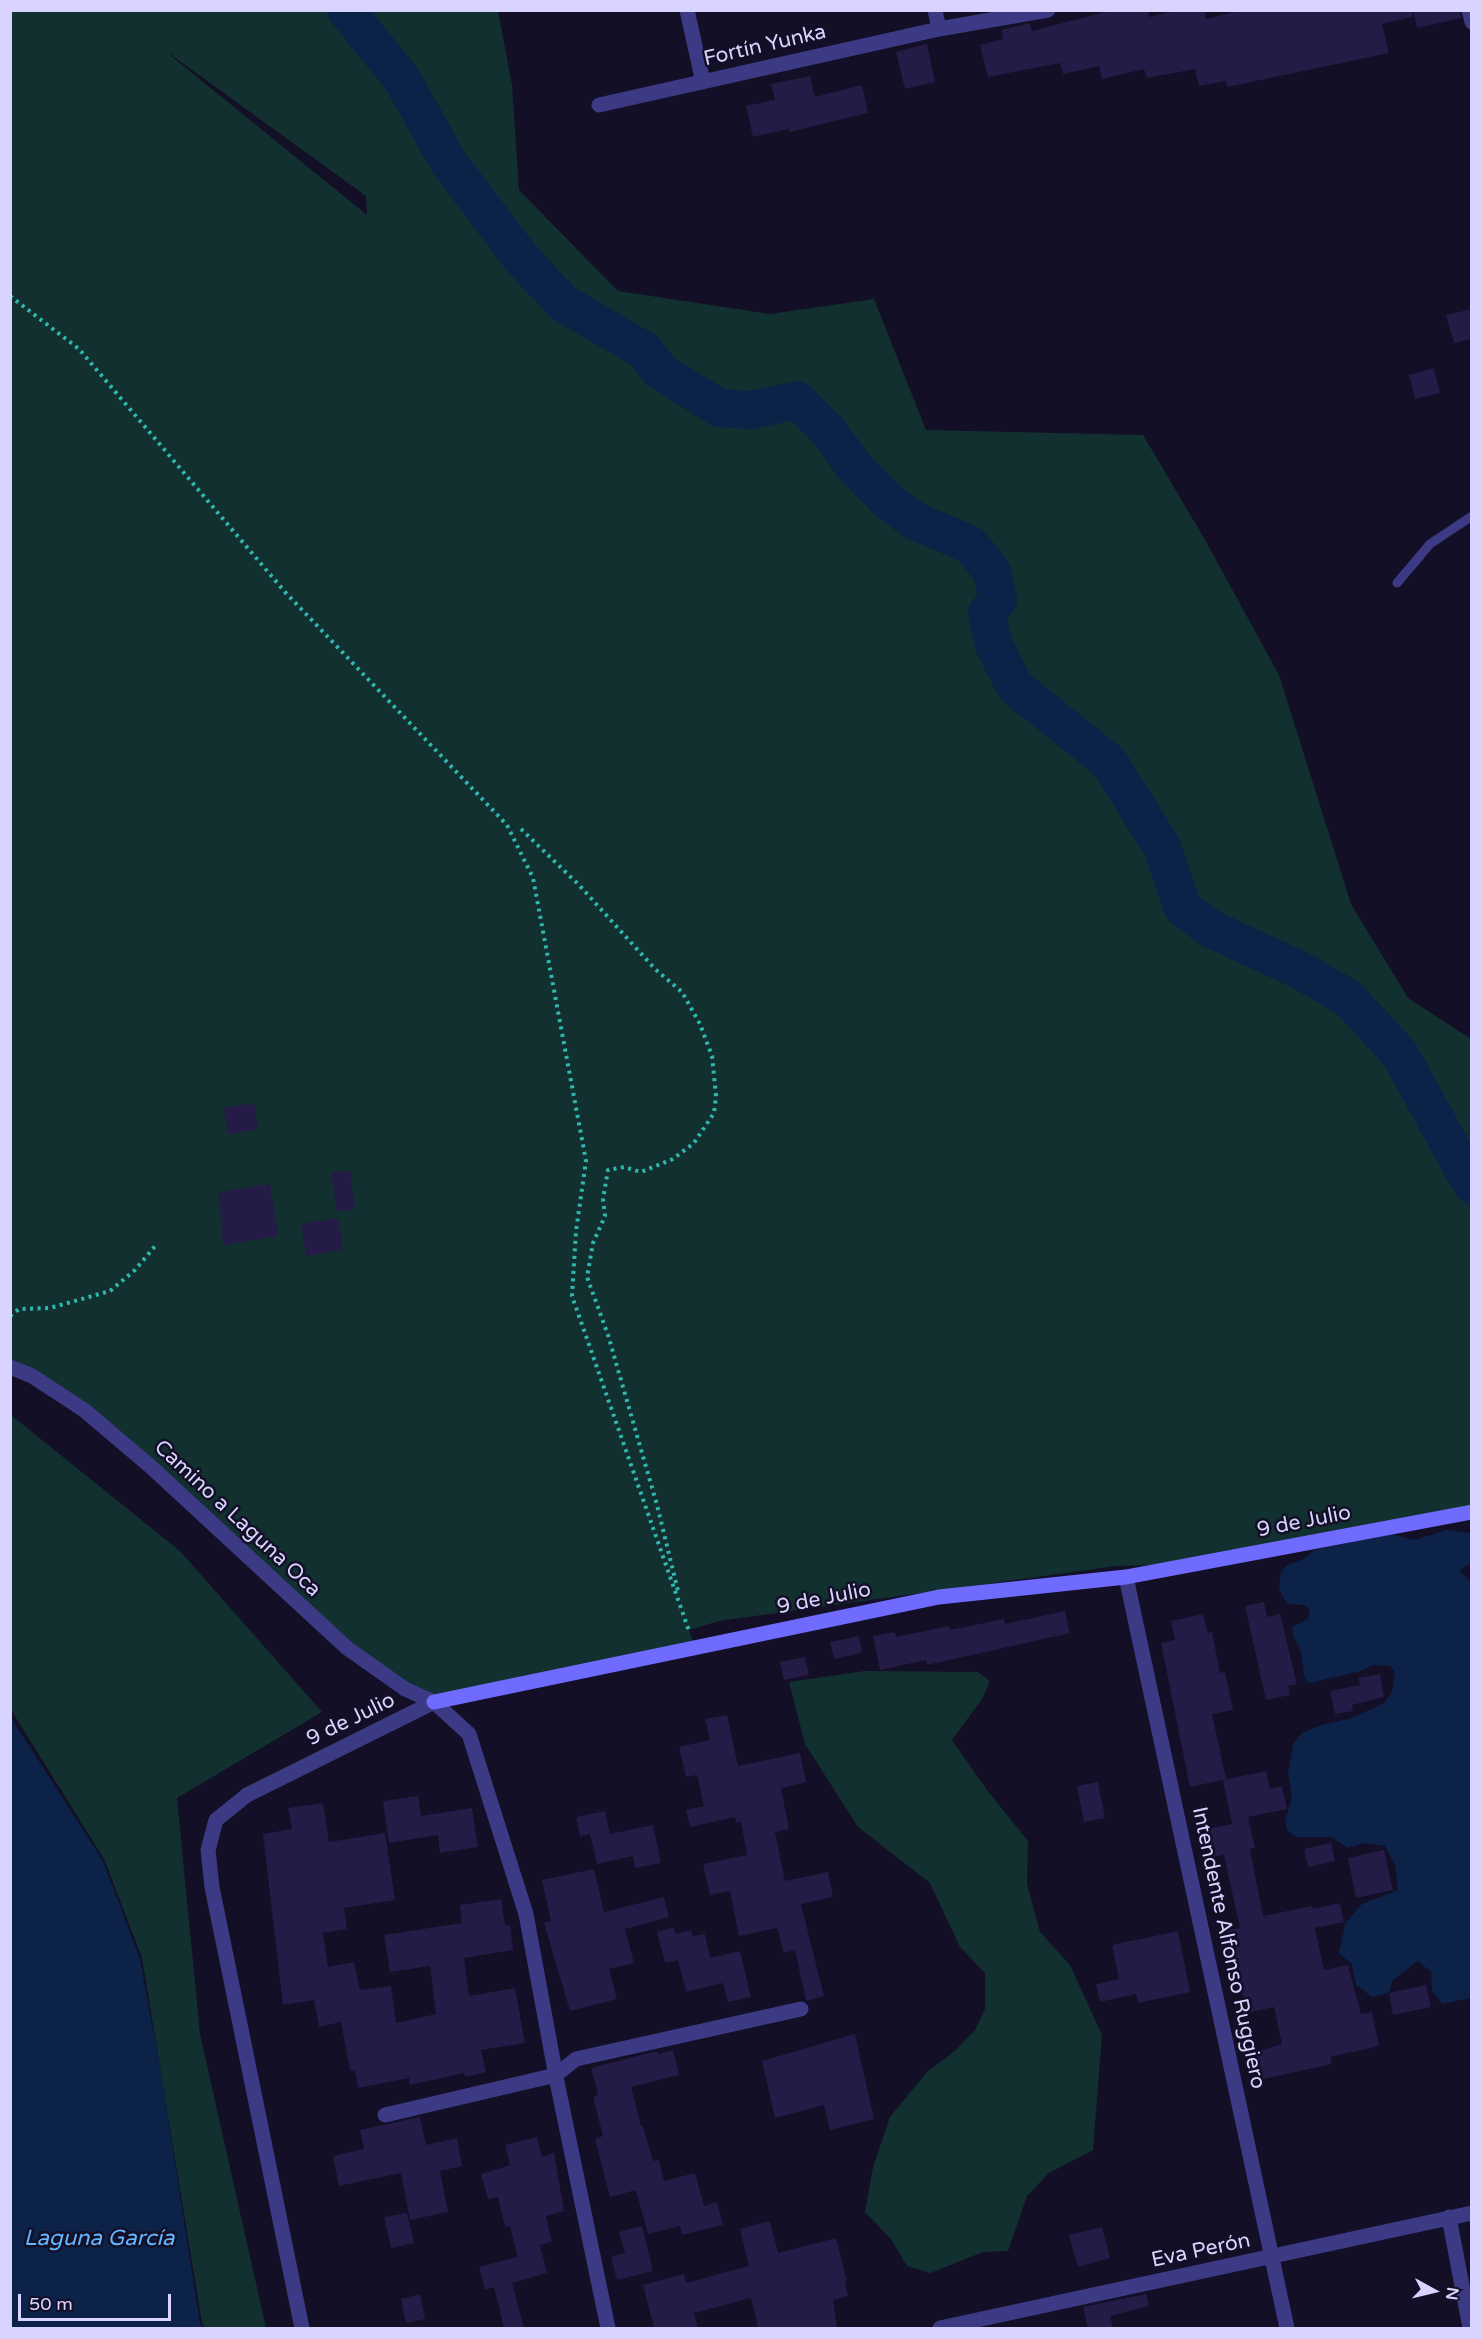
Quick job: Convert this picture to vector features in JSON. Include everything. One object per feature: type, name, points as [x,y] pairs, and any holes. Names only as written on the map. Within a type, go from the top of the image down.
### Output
[{"type":"main road","name":"9 de Julio","points":[[434,1702],[939,1597],[1126,1577],[1472,1512]]},
{"type":"street","points":[[687,10],[703,82]]},
{"type":"street","points":[[935,10],[939,28]]},
{"type":"street","name":"Fortín Yunka","points":[[599,105],[939,28],[1048,10]]},
{"type":"street","points":[[1469,10],[1472,21]]},
{"type":"street","name":"Camino a Laguna Oca","points":[[10,1366],[32,1376],[84,1410],[150,1466],[347,1648],[405,1689],[434,1702],[469,1734],[489,1790],[526,1914],[556,2075],[608,2328]]},
{"type":"street","name":"Intendente Alfonso Ruggiero","points":[[1126,1577],[1287,2328]]},
{"type":"street","name":"9 de Julio","points":[[302,2328],[212,1887],[208,1850],[216,1820],[247,1795],[434,1702]]},
{"type":"street","points":[[385,2115],[556,2075],[576,2059],[801,2009]]},
{"type":"street","name":"Eva Perón","points":[[950,2327],[1472,2213]]},
{"type":"street","points":[[1449,2217],[1470,2328]]},
{"type":"lane","points":[[1397,583],[1430,544],[1472,516]]},
{"type":"path","points":[[11,296],[80,349],[285,592],[507,825],[533,878],[586,1161],[576,1231],[572,1296],[695,1647]]},
{"type":"path","points":[[521,829],[579,885],[655,969],[682,992],[700,1024],[712,1056],[716,1096],[714,1113],[694,1143],[673,1159],[641,1172],[624,1167],[608,1170],[603,1198],[604,1216],[594,1243],[587,1277],[608,1335],[657,1506],[683,1612]]},
{"type":"path","points":[[10,1316],[19,1309],[50,1308],[110,1292],[135,1270],[156,1245]]},
{"type":"green space","points":[[11,11],[498,11],[512,85],[519,190],[618,291],[770,314],[874,299],[926,430],[1143,435],[1204,538],[1279,675],[1351,904],[1408,998],[1471,1039],[1471,1512],[1194,1564],[1116,1566],[719,1621],[689,1630],[695,1647],[434,1702],[405,1689],[150,1466],[10,1366]],"holes":[[[170,54],[366,196],[367,215]]]},
{"type":"green space","points":[[11,1415],[180,1551],[322,1712],[177,1798],[200,2034],[266,2328],[205,2328],[202,2323],[142,1958],[104,1859],[11,1710]]},
{"type":"green space","points":[[865,1671],[978,1672],[990,1681],[982,1699],[952,1740],[987,1790],[1028,1841],[1027,1884],[1040,1932],[1070,1965],[1102,2035],[1093,2150],[1049,2173],[1027,2196],[1008,2251],[983,2252],[930,2273],[907,2266],[891,2239],[865,2212],[873,2167],[890,2117],[927,2072],[956,2050],[975,2030],[985,2009],[985,1973],[960,1947],[930,1883],[858,1827],[805,1744],[789,1682]]},
{"type":"water","points":[[1447,1530],[1471,1533],[1471,1563],[1460,1570],[1472,1584],[1471,1998],[1442,2004],[1432,1990],[1431,1972],[1418,1961],[1392,1981],[1389,1993],[1372,1997],[1356,1985],[1352,1964],[1339,1954],[1345,1924],[1362,1904],[1398,1890],[1395,1865],[1385,1846],[1364,1843],[1348,1848],[1331,1837],[1297,1837],[1287,1830],[1285,1821],[1292,1797],[1288,1774],[1293,1744],[1302,1733],[1322,1725],[1352,1718],[1384,1703],[1392,1692],[1395,1672],[1390,1666],[1372,1665],[1361,1671],[1309,1683],[1304,1676],[1301,1651],[1293,1636],[1292,1627],[1308,1619],[1310,1610],[1304,1605],[1287,1604],[1279,1589],[1281,1572],[1287,1565],[1301,1560],[1315,1550],[1390,1534],[1414,1540]]},
{"type":"water","name":"Laguna García","points":[[10,1716],[103,1861],[140,1959],[160,2067],[200,2323],[203,2328],[11,2328]]},
{"type":"building","points":[[1113,10],[1148,10],[1149,17],[1178,10],[1204,10],[1206,19],[1243,10],[1412,10],[1413,17],[1382,24],[1389,53],[1227,87],[1226,81],[1199,86],[1195,69],[1147,78],[1144,69],[1102,79],[1099,66],[1063,74],[1060,63],[988,77],[980,45],[1003,39],[1001,30],[1030,23],[1032,31]]},
{"type":"building","points":[[1413,10],[1460,10],[1461,18],[1417,28]]},
{"type":"building","points":[[927,44],[935,82],[905,89],[896,52]]},
{"type":"building","points":[[810,76],[815,97],[862,85],[868,113],[789,132],[789,129],[753,137],[746,106],[775,100],[771,84]]},
{"type":"building","points":[[1472,309],[1472,339],[1454,343],[1446,315]]},
{"type":"building","points":[[1434,368],[1440,393],[1415,399],[1409,375]]},
{"type":"building","points":[[254,1103],[258,1129],[228,1134],[224,1108]]},
{"type":"building","points":[[350,1170],[355,1209],[337,1212],[331,1173]]},
{"type":"building","points":[[270,1184],[278,1236],[223,1245],[219,1192]]},
{"type":"building","points":[[338,1218],[343,1250],[306,1256],[301,1224]]},
{"type":"building","points":[[1264,1602],[1267,1617],[1280,1614],[1297,1684],[1288,1686],[1290,1695],[1266,1700],[1245,1606]]},
{"type":"building","points":[[1065,1611],[1070,1633],[927,1665],[926,1660],[880,1670],[873,1636],[895,1632],[896,1637],[949,1626],[950,1630],[1004,1619],[1005,1624]]},
{"type":"building","points":[[1203,1614],[1208,1633],[1212,1632],[1220,1673],[1225,1672],[1233,1710],[1212,1714],[1226,1779],[1190,1787],[1161,1643],[1175,1640],[1171,1621]]},
{"type":"building","points":[[859,1636],[862,1653],[834,1659],[830,1642]]},
{"type":"building","points":[[805,1657],[809,1675],[784,1680],[780,1662]]},
{"type":"building","points":[[1380,1674],[1384,1697],[1352,1705],[1353,1711],[1335,1714],[1330,1691],[1360,1685],[1358,1678]]},
{"type":"building","points":[[727,1715],[738,1766],[800,1753],[806,1782],[781,1788],[789,1829],[775,1832],[785,1881],[828,1872],[833,1897],[801,1904],[824,1996],[806,2001],[795,1950],[784,1953],[777,1928],[739,1936],[730,1891],[710,1895],[703,1864],[747,1855],[741,1822],[736,1823],[735,1817],[690,1827],[686,1810],[704,1806],[697,1775],[686,1777],[679,1747],[710,1740],[705,1719]]},
{"type":"building","points":[[1266,1771],[1270,1789],[1282,1786],[1287,1809],[1248,1817],[1255,1848],[1250,1849],[1263,1916],[1340,1903],[1344,1922],[1315,1928],[1324,1970],[1348,1965],[1361,2014],[1372,2012],[1379,2046],[1330,2057],[1332,2064],[1258,2080],[1252,2053],[1282,2044],[1274,2007],[1247,2013],[1240,1982],[1230,1984],[1220,1932],[1240,1928],[1224,1855],[1213,1857],[1207,1829],[1232,1824],[1223,1780]]},
{"type":"building","points":[[1098,1782],[1105,1818],[1084,1822],[1077,1786]]},
{"type":"building","points":[[418,1796],[421,1816],[472,1808],[478,1847],[440,1853],[438,1835],[389,1843],[383,1801]]},
{"type":"building","points":[[323,1803],[329,1842],[385,1833],[395,1900],[344,1908],[347,1929],[323,1933],[328,1967],[354,1962],[360,1990],[391,1986],[396,2023],[436,2014],[430,1966],[390,1972],[384,1935],[462,1923],[460,1905],[501,1899],[505,1926],[510,1925],[513,1950],[464,1958],[469,1996],[515,1988],[525,2043],[481,2050],[486,2072],[465,2077],[464,2073],[410,2085],[409,2078],[358,2088],[355,2070],[350,2070],[341,2022],[319,2027],[314,2000],[283,2005],[263,1834],[292,1829],[288,1808]]},
{"type":"building","points":[[605,1811],[610,1834],[653,1825],[661,1863],[635,1868],[633,1856],[597,1864],[590,1834],[580,1836],[576,1817]]},
{"type":"building","points":[[1331,1843],[1335,1861],[1308,1867],[1304,1849]]},
{"type":"building","points":[[1384,1850],[1393,1890],[1356,1898],[1348,1858]]},
{"type":"building","points":[[594,1869],[604,1912],[664,1897],[669,1917],[625,1929],[634,1963],[609,1969],[617,1999],[570,2011],[544,1923],[551,1921],[542,1880]]},
{"type":"building","points":[[674,1927],[676,1934],[691,1930],[693,1936],[705,1934],[710,1958],[740,1951],[751,1997],[728,2002],[723,1983],[686,1992],[678,1960],[665,1963],[657,1932]]},
{"type":"building","points":[[1178,1931],[1190,1992],[1138,2003],[1136,1994],[1100,2002],[1096,1984],[1119,1979],[1112,1945]]},
{"type":"building","points":[[1426,1985],[1431,2007],[1393,2015],[1389,1993]]},
{"type":"building","points":[[855,2034],[874,2119],[830,2130],[824,2105],[775,2118],[762,2061]]},
{"type":"building","points":[[673,2050],[679,2075],[631,2087],[641,2126],[643,2126],[653,2161],[659,2160],[664,2181],[695,2173],[704,2206],[717,2202],[723,2225],[682,2235],[680,2226],[648,2234],[636,2190],[610,2197],[595,2139],[603,2136],[593,2097],[598,2095],[591,2068],[657,2051],[658,2054]]},
{"type":"building","points":[[420,2117],[426,2145],[457,2138],[462,2166],[440,2171],[448,2212],[410,2220],[401,2173],[339,2186],[333,2156],[364,2149],[360,2130]]},
{"type":"building","points":[[537,2137],[542,2157],[554,2153],[564,2211],[546,2216],[552,2242],[540,2245],[547,2273],[512,2283],[524,2328],[504,2328],[494,2287],[485,2290],[479,2267],[518,2257],[510,2226],[505,2227],[498,2197],[488,2199],[481,2174],[510,2165],[505,2145]]},
{"type":"building","points":[[407,2213],[414,2243],[391,2248],[384,2217]]},
{"type":"building","points":[[770,2221],[778,2253],[836,2238],[847,2281],[845,2281],[848,2296],[833,2300],[837,2328],[758,2328],[751,2298],[694,2313],[698,2328],[654,2328],[643,2285],[684,2274],[686,2283],[749,2266],[740,2229]]},
{"type":"building","points":[[642,2226],[653,2271],[617,2280],[611,2257],[625,2253],[619,2232]]},
{"type":"building","points":[[1102,2227],[1110,2258],[1078,2267],[1069,2235]]},
{"type":"building","points":[[420,2294],[425,2319],[406,2323],[401,2299]]},
{"type":"building","points":[[1146,2294],[1149,2306],[1110,2316],[1113,2328],[1088,2328],[1083,2307]]},
{"type":"waterway","points":[[346,10],[402,79],[449,163],[521,258],[563,303],[645,351],[660,371],[719,408],[752,410],[797,400],[829,432],[853,465],[889,502],[915,521],[971,545],[992,572],[998,600],[987,613],[994,645],[1015,687],[1109,762],[1162,847],[1183,908],[1211,929],[1300,970],[1348,998],[1399,1053],[1472,1185]]}]
